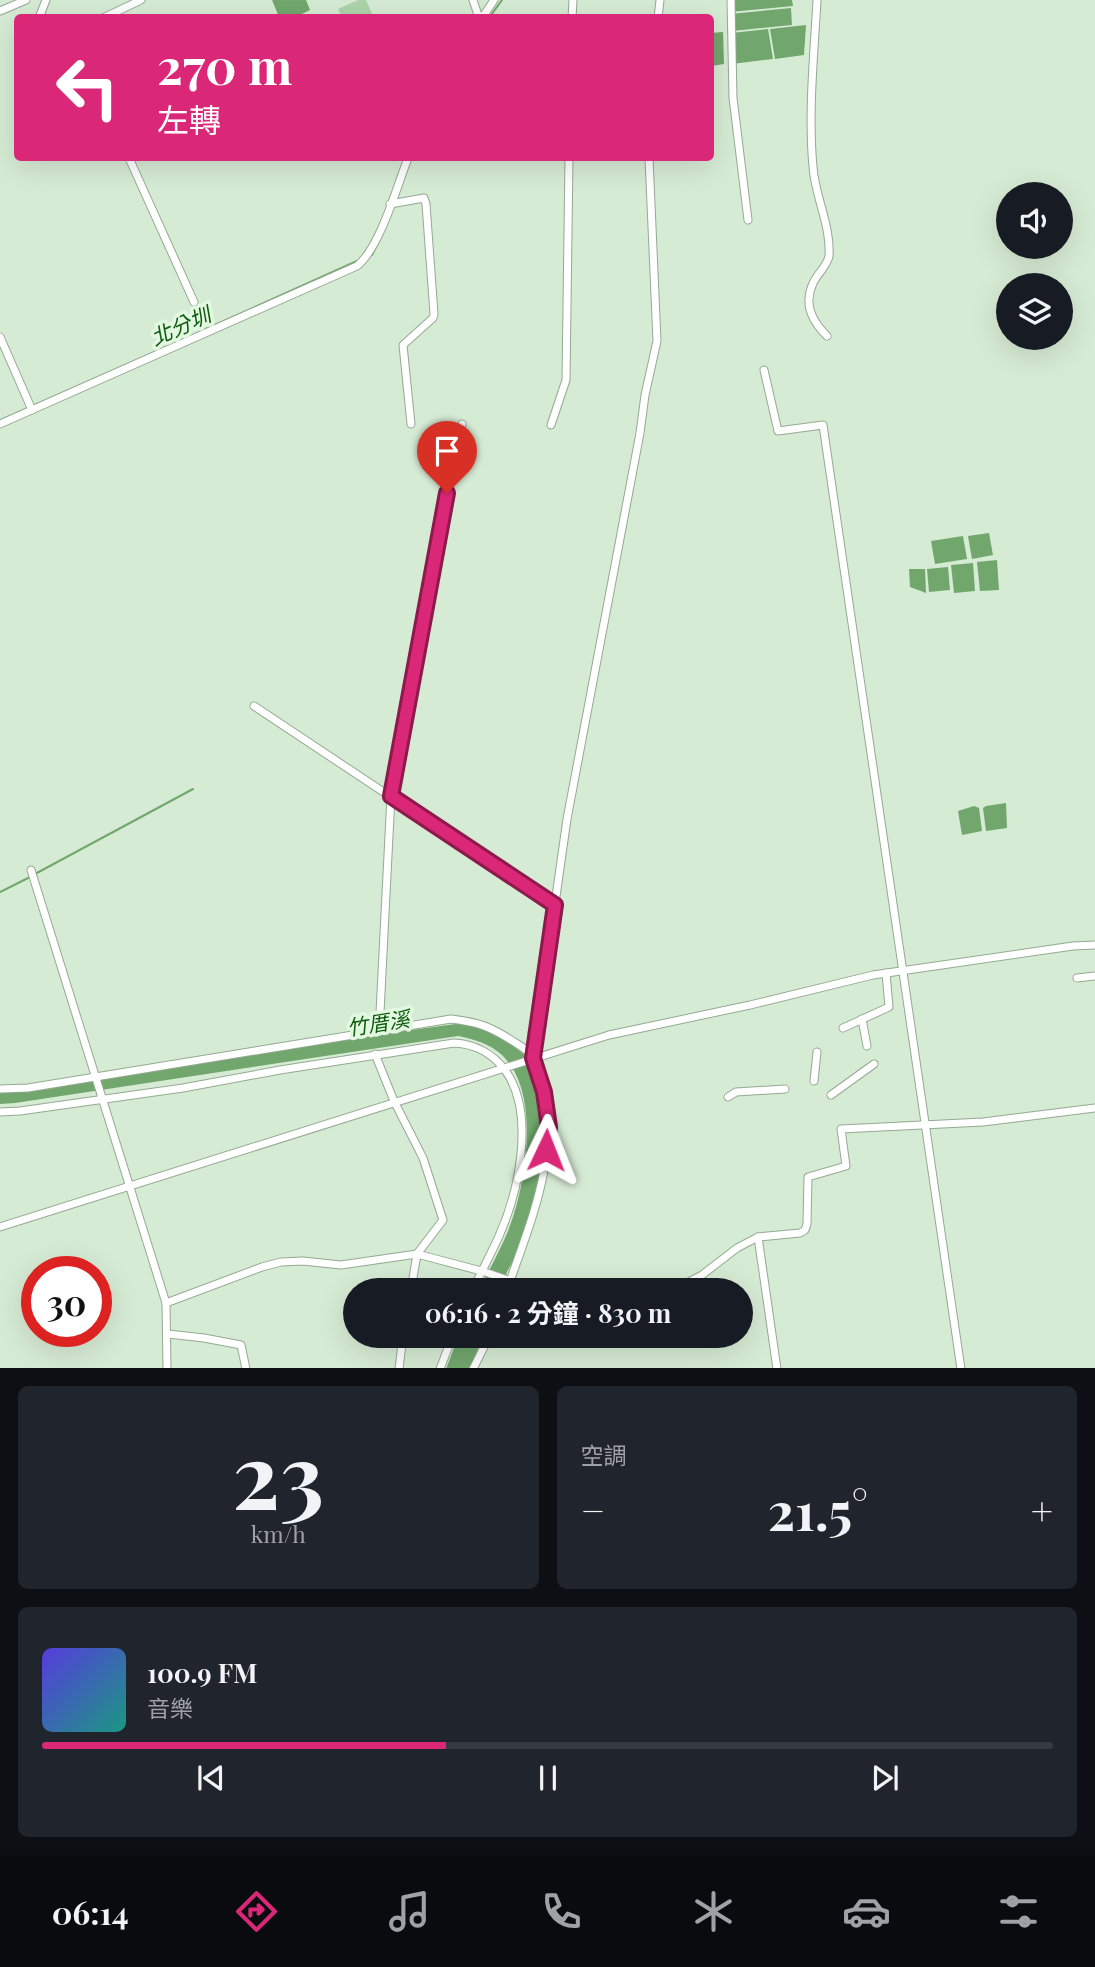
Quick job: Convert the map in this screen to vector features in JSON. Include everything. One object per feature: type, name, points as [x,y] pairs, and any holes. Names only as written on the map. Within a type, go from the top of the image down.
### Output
[{"type":"street","points":[[0,11],[26,0]]},
{"type":"street","points":[[111,14],[141,0]]},
{"type":"street","points":[[731,0],[733,98],[748,220]]},
{"type":"street","points":[[817,0],[811,130],[813,169],[827,228],[829,256],[827,264],[814,279],[809,299],[811,314],[827,336]]},
{"type":"street","points":[[130,161],[194,302]]},
{"type":"street","points":[[0,424],[31,407],[207,328],[357,266],[367,258],[371,250],[407,161]]},
{"type":"street","points":[[551,425],[566,380],[569,161]]},
{"type":"street","points":[[533,1058],[567,819],[640,433],[645,394],[656,355],[649,161]]},
{"type":"street","points":[[390,204],[424,198],[426,204],[434,314],[433,318],[403,345],[411,424]]},
{"type":"street","points":[[0,337],[31,407]]},
{"type":"street","points":[[764,370],[778,431],[823,425],[961,1368]]},
{"type":"street","points":[[379,1032],[391,796],[461,424]]},
{"type":"street","points":[[254,706],[555,905]]},
{"type":"street","points":[[31,870],[166,1303],[167,1368]]},
{"type":"street","points":[[0,1227],[609,1035],[886,973],[1095,945]]},
{"type":"street","points":[[843,1028],[889,1007],[886,973]]},
{"type":"street","points":[[1077,978],[1095,976]]},
{"type":"street","points":[[0,1089],[28,1088],[452,1019],[490,1027],[527,1051],[533,1058],[544,1092],[549,1127],[538,1200],[511,1278]]},
{"type":"street","points":[[862,1020],[867,1046]]},
{"type":"street","points":[[0,1112],[104,1100],[375,1054],[460,1044],[486,1052],[513,1082],[523,1133],[516,1181],[500,1234],[480,1278]]},
{"type":"street","points":[[814,1081],[817,1052]]},
{"type":"street","points":[[375,1054],[394,1101],[423,1158],[443,1220],[417,1254],[413,1278]]},
{"type":"street","points":[[831,1095],[874,1064]]},
{"type":"street","points":[[728,1097],[736,1092],[785,1089]]},
{"type":"street","points":[[696,1278],[737,1248],[758,1237],[800,1233],[804,1230],[807,1224],[808,1177],[846,1166],[841,1129],[982,1122],[1095,1108]]},
{"type":"street","points":[[758,1237],[777,1368]]},
{"type":"street","points":[[166,1303],[281,1262],[341,1265],[417,1254],[501,1278]]},
{"type":"street","points":[[168,1334],[241,1345],[246,1368]]},
{"type":"street","points":[[398,1368],[401,1348]]},
{"type":"street","points":[[440,1368],[448,1348]]},
{"type":"street","points":[[473,1368],[483,1348]]},
{"type":"shaded area","points":[[272,0],[306,0],[310,10],[302,14],[278,14]]},
{"type":"shaded area","points":[[358,0],[366,0],[372,14],[340,14],[338,9]]},
{"type":"shaded area","points":[[729,0],[792,0],[793,6],[730,12]]},
{"type":"shaded area","points":[[791,8],[792,25],[732,31],[730,14]]},
{"type":"shaded area","points":[[806,25],[804,55],[775,59],[770,29]]},
{"type":"shaded area","points":[[768,29],[773,59],[732,64],[731,33]]},
{"type":"shaded area","points":[[723,32],[724,64],[714,66],[714,33]]},
{"type":"shaded area","points":[[989,533],[993,555],[972,559],[968,536]]},
{"type":"shaded area","points":[[963,536],[967,559],[935,564],[931,541]]},
{"type":"shaded area","points":[[997,560],[999,590],[980,591],[977,562]]},
{"type":"shaded area","points":[[973,563],[975,591],[954,593],[951,565]]},
{"type":"shaded area","points":[[948,567],[950,590],[929,592],[927,569]]},
{"type":"shaded area","points":[[909,569],[925,569],[926,593],[910,587]]},
{"type":"shaded area","points":[[1006,803],[1007,828],[986,831],[983,808]]},
{"type":"shaded area","points":[[974,806],[979,808],[982,831],[962,835],[958,811]]},
{"type":"shaded area","points":[[463,1023],[490,1029],[525,1055],[540,1096],[544,1135],[541,1180],[522,1244],[505,1278],[485,1278],[502,1246],[515,1212],[525,1166],[526,1116],[522,1092],[514,1072],[502,1055],[481,1042],[458,1036],[0,1104],[0,1088],[46,1085],[279,1048]]},
{"type":"shaded area","points":[[454,1348],[478,1348],[471,1368],[446,1368]]},
{"type":"waterway","points":[[492,14],[502,0]]},
{"type":"waterway","points":[[372,255],[380,239]]},
{"type":"waterway","name":"北分圳","points":[[206,329],[357,261]]},
{"type":"waterway","points":[[35,874],[193,789]]},
{"type":"waterway","points":[[0,892],[30,877]]},
{"type":"route","points":[[447,493],[391,796],[555,905],[533,1058],[544,1092],[549,1127],[546,1150]]},
{"type":"water label","name":"竹厝溪","points":[[378,1022]]}]
